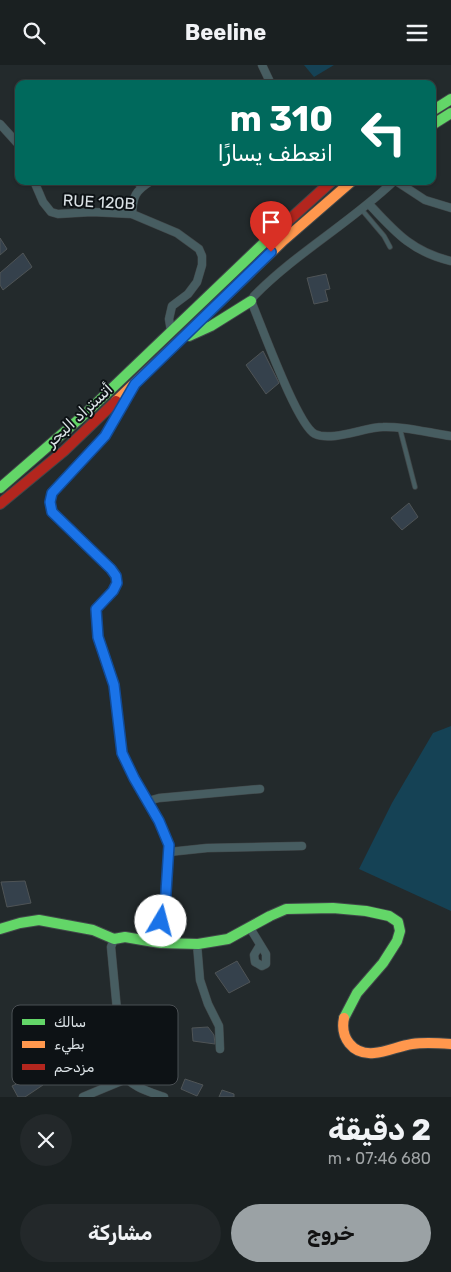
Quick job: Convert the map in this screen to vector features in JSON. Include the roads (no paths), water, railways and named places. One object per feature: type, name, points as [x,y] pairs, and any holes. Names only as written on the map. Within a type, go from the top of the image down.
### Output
[{"type":"main road","points":[[436,108],[451,99]]},
{"type":"main road","points":[[436,122],[451,113]]},
{"type":"main road","points":[[311,199],[316,185]]},
{"type":"main road","name":"أتستراد البحر","points":[[0,488],[80,417],[327,185]]},
{"type":"main road","name":"أتستراد البحر","points":[[0,505],[64,451],[284,240],[347,185]]},
{"type":"main road","points":[[179,340],[211,326],[251,301]]},
{"type":"main road","points":[[0,929],[39,920],[93,930],[114,939],[125,937],[197,944],[225,940],[278,911],[294,907],[322,907],[380,914],[395,919],[400,929],[398,941],[390,954],[359,989],[350,1003],[345,1015],[344,1035],[353,1047],[370,1054],[401,1046],[428,1042],[451,1044]]},
{"type":"street","points":[[262,65],[268,80]]},
{"type":"street","points":[[0,123],[15,140]]},
{"type":"street","name":"RUE 120B","points":[[36,185],[45,207],[51,212],[58,214],[92,212],[132,214],[177,233],[199,249],[202,256],[202,265],[197,282],[188,294],[172,306],[169,319],[171,331]]},
{"type":"street","points":[[132,214],[132,200],[146,185]]},
{"type":"street","points":[[390,185],[362,210],[279,273],[251,301],[274,359],[306,427],[316,434],[328,436],[383,427],[451,437]]},
{"type":"street","points":[[401,185],[425,200],[451,208]]},
{"type":"street","points":[[369,204],[400,237],[415,247],[440,259],[451,261]]},
{"type":"street","points":[[135,384],[105,436],[52,493],[50,502],[52,512],[116,576],[117,583],[113,591],[96,609],[96,620],[101,646],[114,685],[122,753],[165,833],[169,852],[165,908],[158,931],[152,941]]},
{"type":"street","points":[[148,801],[159,798],[260,789]]},
{"type":"street","points":[[169,852],[206,848],[302,846]]},
{"type":"street","points":[[250,928],[260,945]]},
{"type":"street","points":[[114,939],[111,947],[116,1005]]},
{"type":"street","points":[[197,944],[200,980],[208,1004],[219,1026],[220,1049]]},
{"type":"street","points":[[83,1097],[112,1085]]},
{"type":"street","points":[[135,1085],[164,1097]]},
{"type":"lane","points":[[138,185],[140,189]]},
{"type":"lane","points":[[362,210],[384,236],[390,247]]},
{"type":"lane","points":[[400,428],[415,487]]}]
